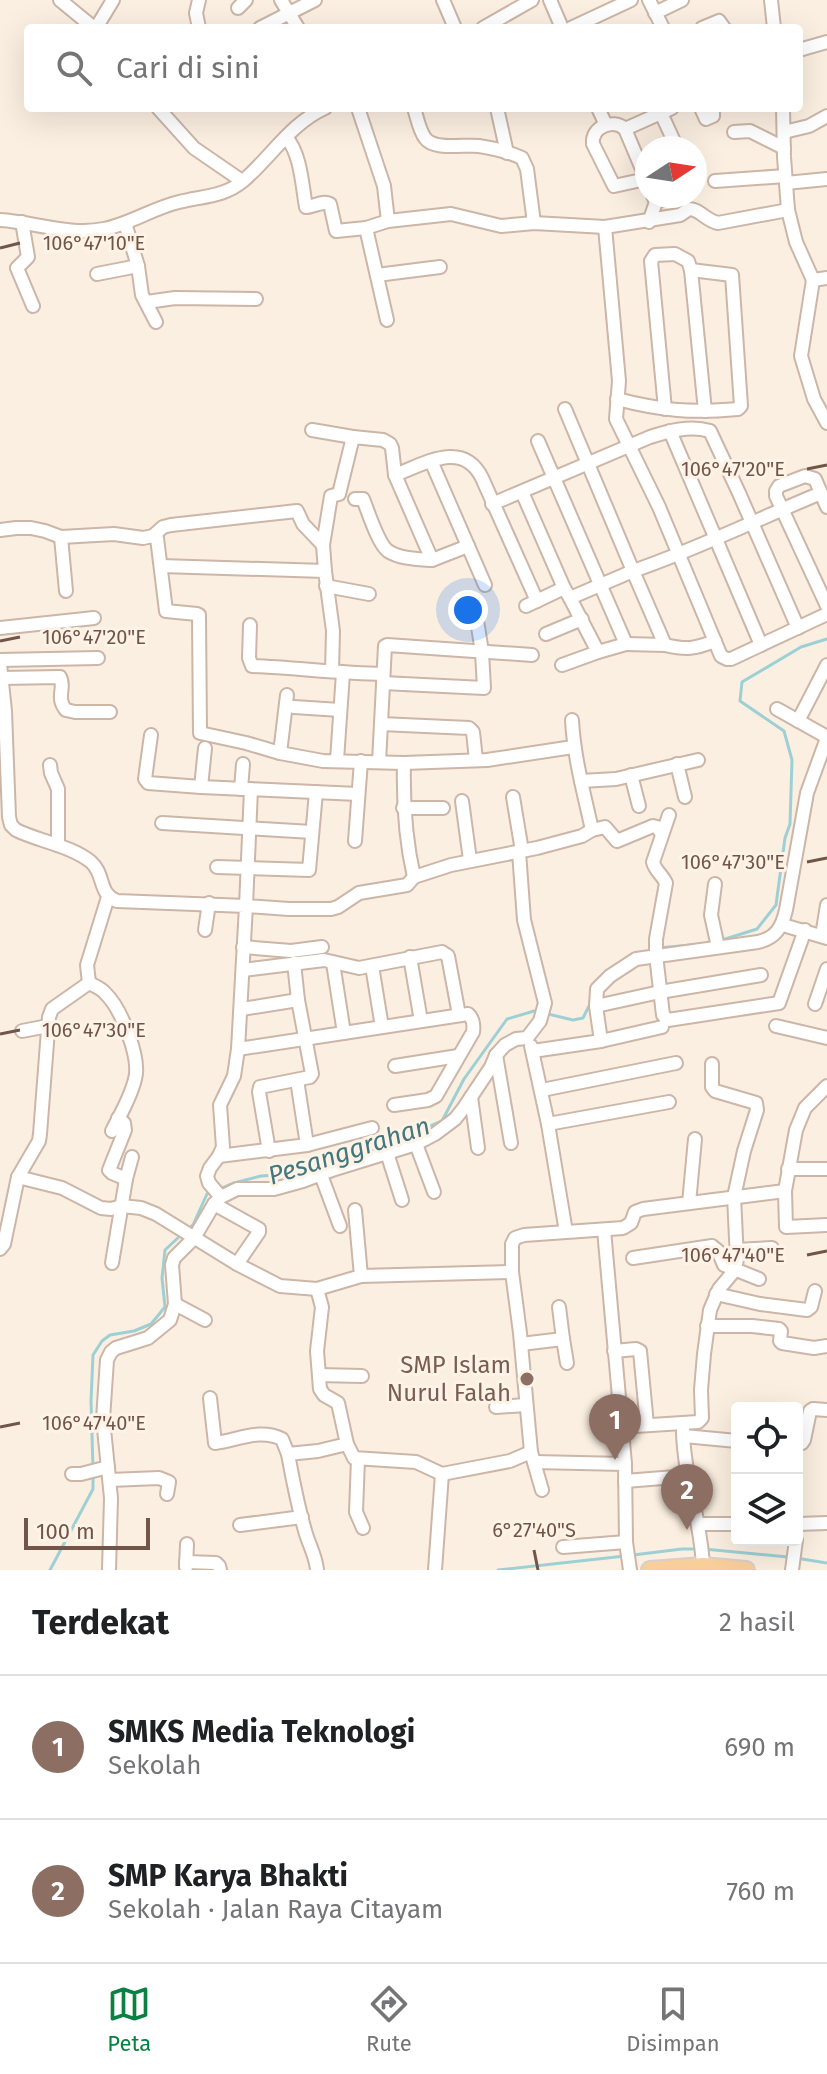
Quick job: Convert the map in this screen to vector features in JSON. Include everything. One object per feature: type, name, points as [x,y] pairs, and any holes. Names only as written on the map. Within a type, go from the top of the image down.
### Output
[{"type":"main road","points":[[666,1569],[703,1563],[746,1570]]},
{"type":"street","points":[[60,0],[90,24]]},
{"type":"street","points":[[98,24],[113,0]]},
{"type":"street","points":[[198,24],[196,13],[199,0]]},
{"type":"street","points":[[281,0],[296,24]]},
{"type":"street","points":[[268,24],[315,0]]},
{"type":"street","points":[[443,0],[453,24]]},
{"type":"street","points":[[490,24],[532,0]]},
{"type":"street","points":[[580,24],[631,0]]},
{"type":"street","points":[[649,0],[660,24]]},
{"type":"street","points":[[655,13],[682,0]]},
{"type":"street","points":[[771,0],[774,24]]},
{"type":"street","points":[[553,1],[561,24]]},
{"type":"street","points":[[803,49],[827,42]]},
{"type":"street","points":[[161,112],[194,148],[242,181]]},
{"type":"street","points":[[0,220],[102,230],[179,202],[215,196],[242,181],[298,125],[316,112]]},
{"type":"street","points":[[359,112],[384,186],[388,221]]},
{"type":"street","points":[[415,112],[425,139],[432,144],[478,146],[519,156],[527,169],[534,223]]},
{"type":"street","points":[[498,112],[507,153]]},
{"type":"street","points":[[600,112],[606,125]]},
{"type":"street","points":[[625,129],[664,112]]},
{"type":"street","points":[[666,112],[673,136]]},
{"type":"street","points":[[783,112],[788,210],[796,242],[813,280],[801,356],[814,399],[827,423]]},
{"type":"street","points":[[784,132],[809,126],[827,116]]},
{"type":"street","points":[[635,153],[625,129],[619,124],[606,125],[593,134],[592,141],[613,185],[635,182]]},
{"type":"street","points":[[734,132],[750,131],[784,148]]},
{"type":"street","points":[[286,137],[295,154],[306,207],[323,202],[330,204],[336,231],[451,214],[501,226],[534,223],[605,227],[649,222],[680,215],[689,209],[718,223],[788,210]]},
{"type":"street","points":[[715,181],[827,179]]},
{"type":"street","points":[[649,222],[652,208]]},
{"type":"street","points":[[22,222],[28,257],[17,268],[33,306]]},
{"type":"street","points":[[125,223],[138,266],[142,295],[156,322]]},
{"type":"street","points":[[605,227],[618,364],[617,406],[630,444],[721,656],[727,659],[827,614]]},
{"type":"street","points":[[366,228],[387,320]]},
{"type":"street","points":[[665,409],[652,258],[679,255],[688,261],[691,270],[705,411]]},
{"type":"street","points":[[97,274],[138,266]]},
{"type":"street","points":[[377,275],[440,267]]},
{"type":"street","points":[[617,406],[705,411],[738,409],[742,402],[732,275],[691,270]]},
{"type":"street","points":[[813,280],[827,278]]},
{"type":"street","points":[[147,302],[175,298],[256,299]]},
{"type":"street","points":[[565,409],[665,645]]},
{"type":"street","points":[[312,430],[383,440],[390,444],[395,475],[432,560]]},
{"type":"street","points":[[670,431],[761,645]]},
{"type":"street","points":[[492,504],[630,444],[670,431],[710,431],[798,628]]},
{"type":"street","points":[[337,760],[340,710],[338,672],[323,545],[331,496],[339,494],[353,437]]},
{"type":"street","points":[[538,441],[626,644]]},
{"type":"street","points":[[395,475],[453,456],[468,460],[477,469],[531,604],[600,584],[679,555],[821,493]]},
{"type":"street","points":[[431,461],[485,585]]},
{"type":"street","points":[[827,507],[811,476],[779,486],[776,491],[827,606]]},
{"type":"street","points":[[522,492],[567,593],[598,652]]},
{"type":"street","points":[[355,499],[363,499],[386,550],[395,554],[432,560],[468,546]]},
{"type":"street","points":[[0,530],[31,528],[61,537],[114,534],[143,538],[153,536],[163,527],[297,511],[303,524],[323,545]]},
{"type":"street","points":[[153,536],[157,538],[166,611],[199,615],[200,733],[313,760],[404,763],[476,760],[573,747]]},
{"type":"street","points":[[61,537],[66,591]]},
{"type":"street","points":[[161,566],[325,571]]},
{"type":"street","points":[[326,586],[369,594]]},
{"type":"street","points":[[250,625],[249,658],[252,666],[338,672],[481,689],[485,685],[475,608]]},
{"type":"street","points":[[0,628],[94,618]]},
{"type":"street","points":[[546,634],[582,619]]},
{"type":"street","points":[[562,665],[626,644],[665,645],[685,650],[715,641]]},
{"type":"street","points":[[379,762],[383,649],[387,645],[532,655]]},
{"type":"street","points":[[0,670],[98,658]]},
{"type":"street","points":[[798,721],[827,665]]},
{"type":"street","points":[[0,670],[60,677],[63,682],[60,697],[66,710],[110,712]]},
{"type":"street","points":[[0,670],[11,825],[24,834],[58,845],[90,861],[99,872],[103,890],[112,899],[331,909],[359,893],[407,885],[414,877],[470,860],[520,852],[605,827],[617,841],[653,826],[662,834]]},
{"type":"street","points":[[280,753],[287,695]]},
{"type":"street","points":[[294,707],[340,710]]},
{"type":"street","points":[[601,1041],[597,989],[631,961],[656,949],[765,940],[783,925],[807,793],[827,738],[777,709]]},
{"type":"street","points":[[572,720],[573,747],[592,830]]},
{"type":"street","points":[[381,724],[469,728],[473,732],[476,760]]},
{"type":"street","points":[[151,735],[146,781],[201,787],[358,794]]},
{"type":"street","points":[[201,787],[205,748]]},
{"type":"street","points":[[581,781],[616,779],[698,760]]},
{"type":"street","points":[[355,841],[361,761]]},
{"type":"street","points":[[404,763],[403,808],[414,877]]},
{"type":"street","points":[[237,1264],[259,1229],[215,1194],[207,1176],[223,1147],[220,1105],[234,1076],[242,1009],[248,868],[243,764]]},
{"type":"street","points":[[677,764],[685,797]]},
{"type":"street","points":[[50,765],[58,789],[58,845]]},
{"type":"street","points":[[631,775],[639,806]]},
{"type":"street","points":[[217,867],[309,870],[316,792]]},
{"type":"street","points":[[109,1570],[111,1498],[102,1472],[107,1360],[116,1348],[148,1338],[170,1320],[175,1304],[174,1258],[215,1194],[237,1189],[274,1189],[416,1144],[435,1134],[455,1119],[505,1045],[527,1038],[540,1021],[545,1003],[524,920],[513,797]]},
{"type":"street","points":[[462,801],[470,860]]},
{"type":"street","points":[[403,808],[443,808]]},
{"type":"street","points":[[669,815],[653,862],[666,883],[656,949],[663,1015],[668,1020],[779,1003],[805,930]]},
{"type":"street","points":[[162,823],[312,832]]},
{"type":"street","points":[[715,884],[711,915],[717,946]]},
{"type":"street","points":[[112,899],[87,965],[96,986],[119,1014],[134,1051],[135,1080],[112,1131]]},
{"type":"street","points":[[205,930],[209,903]]},
{"type":"street","points":[[783,925],[824,937],[827,905]]},
{"type":"street","points":[[243,947],[291,951],[322,947]]},
{"type":"street","points":[[243,970],[324,960],[351,967],[372,966],[442,952],[448,956],[459,1015]]},
{"type":"street","points":[[410,957],[421,1021]]},
{"type":"street","points":[[269,1151],[260,1087],[311,1076],[294,963]]},
{"type":"street","points":[[333,963],[344,1033]]},
{"type":"street","points":[[372,966],[382,1027]]},
{"type":"street","points":[[815,1004],[827,969]]},
{"type":"street","points":[[596,1006],[761,975]]},
{"type":"street","points":[[0,1249],[4,1244],[18,1177],[39,1141],[52,1009],[96,986]]},
{"type":"street","points":[[242,1009],[298,1000]]},
{"type":"street","points":[[238,1049],[459,1015],[470,1016],[473,1032],[436,1096],[394,1105]]},
{"type":"street","points":[[22,1031],[48,1026]]},
{"type":"street","points":[[776,1026],[827,1038]]},
{"type":"street","points":[[533,1051],[601,1041],[662,1027]]},
{"type":"street","points":[[527,1038],[542,1090],[566,1232]]},
{"type":"street","points":[[496,1055],[511,1143]]},
{"type":"street","points":[[395,1066],[458,1056]]},
{"type":"street","points":[[542,1090],[676,1063]]},
{"type":"street","points":[[684,1430],[702,1418],[701,1390],[707,1326],[716,1294],[735,1270],[734,1197],[757,1110],[756,1103],[715,1091],[712,1087],[712,1064]]},
{"type":"street","points":[[297,1080],[307,1145]]},
{"type":"street","points":[[827,1086],[802,1112],[785,1191],[786,1227],[827,1225]]},
{"type":"street","points":[[471,1097],[478,1148]]},
{"type":"street","points":[[548,1124],[669,1102]]},
{"type":"street","points":[[118,1118],[124,1123],[125,1130],[109,1170],[126,1179]]},
{"type":"street","points":[[219,1156],[307,1145],[372,1128]]},
{"type":"street","points":[[689,1203],[695,1139]]},
{"type":"street","points":[[416,1144],[434,1192]]},
{"type":"street","points":[[387,1153],[402,1200]]},
{"type":"street","points":[[112,1263],[132,1157]]},
{"type":"street","points":[[788,1169],[827,1169]]},
{"type":"street","points":[[321,1175],[340,1226]]},
{"type":"street","points":[[18,1177],[65,1189],[101,1208],[141,1208],[156,1214],[237,1264],[284,1287],[317,1289],[361,1276],[512,1272]]},
{"type":"street","points":[[542,1490],[532,1457],[526,1405],[512,1272],[512,1244],[515,1238],[519,1235],[627,1227],[639,1210],[785,1191]]},
{"type":"street","points":[[355,1210],[361,1276]]},
{"type":"street","points":[[604,1230],[625,1464],[630,1569]]},
{"type":"street","points":[[633,1258],[712,1246],[718,1251],[723,1264],[759,1279]]},
{"type":"street","points":[[736,1250],[772,1248]]},
{"type":"street","points":[[317,1289],[322,1307],[317,1351],[320,1389],[338,1403],[347,1444],[354,1458],[416,1462],[442,1474],[532,1457],[625,1464]]},
{"type":"street","points":[[716,1294],[807,1310],[811,1307],[815,1291]]},
{"type":"street","points":[[175,1304],[205,1320]]},
{"type":"street","points":[[559,1307],[567,1363]]},
{"type":"street","points":[[707,1326],[779,1329],[782,1343],[814,1348],[827,1346]]},
{"type":"street","points":[[521,1344],[563,1339]]},
{"type":"street","points":[[614,1351],[640,1351],[647,1425]]},
{"type":"street","points":[[319,1375],[362,1376]]},
{"type":"street","points":[[210,1398],[215,1443],[260,1433],[282,1439],[317,1570]]},
{"type":"street","points":[[496,1407],[526,1405]]},
{"type":"street","points":[[803,1442],[810,1411],[827,1410]]},
{"type":"street","points":[[620,1427],[647,1425],[731,1440]]},
{"type":"street","points":[[684,1430],[688,1476],[703,1563]]},
{"type":"street","points":[[288,1454],[347,1444]]},
{"type":"street","points":[[358,1459],[356,1512],[363,1528]]},
{"type":"street","points":[[72,1474],[102,1472],[159,1478],[168,1480],[167,1494]]},
{"type":"street","points":[[435,1570],[442,1474]]},
{"type":"street","points":[[625,1481],[688,1476]]},
{"type":"street","points":[[240,1525],[302,1517]]},
{"type":"street","points":[[803,1532],[827,1523]]},
{"type":"street","points":[[698,1524],[731,1524]]},
{"type":"street","points":[[187,1544],[186,1566],[216,1563],[220,1570]]},
{"type":"street","points":[[563,1547],[627,1545]]},
{"type":"street","points":[[792,1569],[795,1546]]},
{"type":"waterway","name":"Pesanggrahan","points":[[722,940],[757,929],[776,905],[785,838],[790,824],[792,760],[784,731],[740,701],[742,682],[801,647],[827,639]]},
{"type":"waterway","name":"Pesanggrahan","points":[[658,948],[691,945]]},
{"type":"waterway","name":"Pesanggrahan","points":[[548,1014],[573,1020],[583,1018],[590,1004]]},
{"type":"waterway","name":"Pesanggrahan","points":[[220,1189],[261,1176],[288,1174],[390,1143],[442,1121],[464,1079],[507,1019],[540,1012]]},
{"type":"waterway","name":"Pesanggrahan","points":[[187,1230],[193,1225],[207,1194],[213,1192]]},
{"type":"waterway","name":"Pesanggrahan","points":[[93,1469],[93,1355],[110,1335],[151,1324],[165,1307],[162,1278],[165,1250],[181,1235]]},
{"type":"waterway","name":"Pesanggrahan","points":[[50,1570],[93,1489],[93,1477]]},
{"type":"waterway","points":[[633,1555],[697,1549]]},
{"type":"waterway","points":[[704,1549],[788,1557]]},
{"type":"waterway","points":[[498,1570],[625,1556]]},
{"type":"waterway","points":[[796,1558],[827,1563]]},
{"type":"place","name":"SMP Islam Nurul Falah","points":[[527,1379]]},
{"type":"place","name":"SMKS Media Teknologi","points":[[615,1460]]},
{"type":"place","name":"SMP Karya Bhakti","points":[[687,1530]]}]
